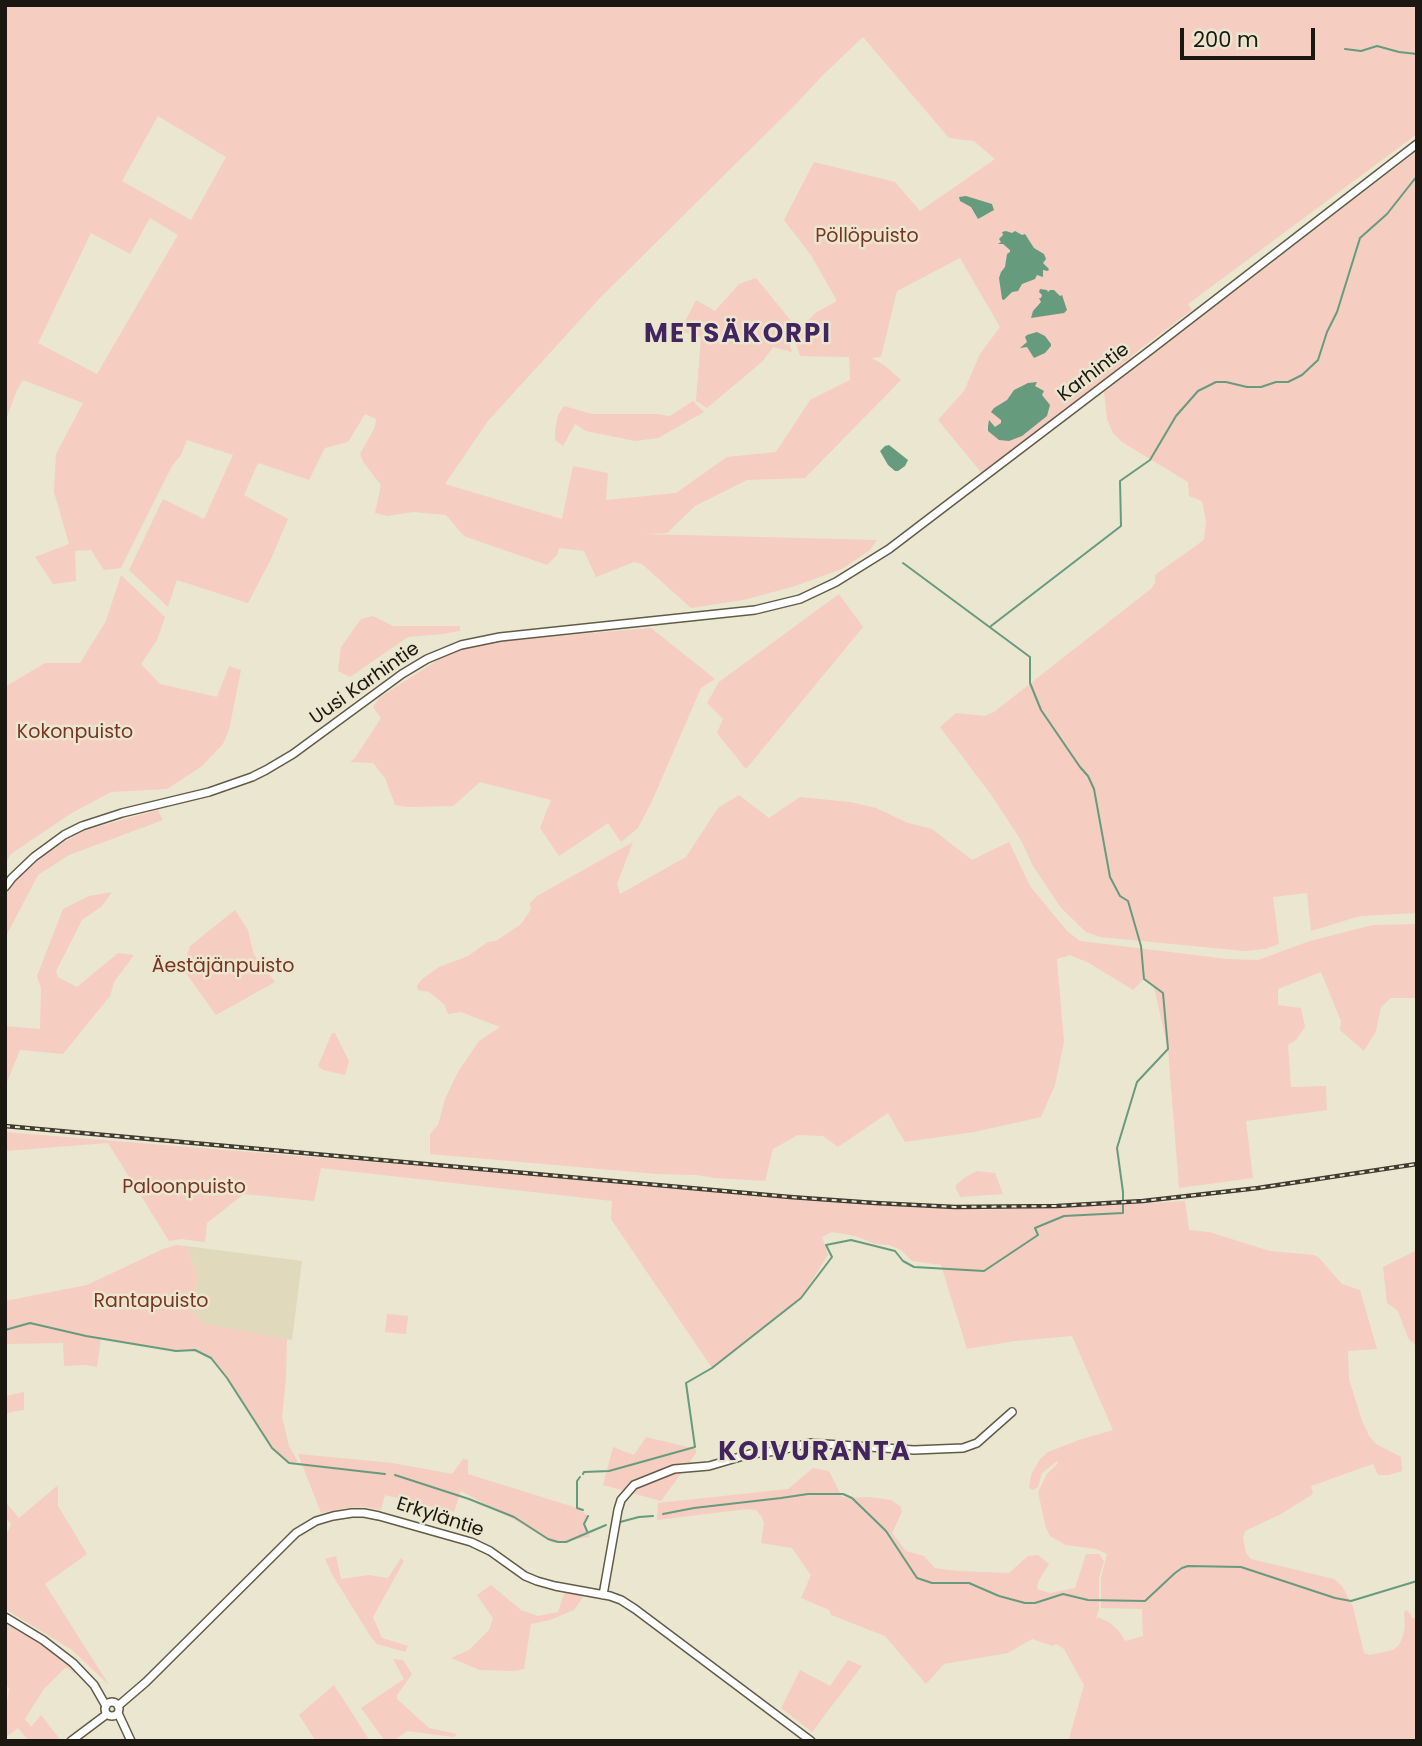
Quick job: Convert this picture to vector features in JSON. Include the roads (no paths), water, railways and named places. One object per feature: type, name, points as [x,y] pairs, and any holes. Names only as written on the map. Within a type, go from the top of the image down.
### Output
[{"type":"street","name":"Karhintie","points":[[778,605],[800,599],[836,582],[889,549],[1417,145]]},
{"type":"street","name":"Uusi Karhintie","points":[[5,887],[41,851],[82,826],[122,813],[209,792],[266,771],[402,674],[427,659],[461,645],[500,636],[698,617],[778,605]]},
{"type":"street","points":[[603,1595],[618,1510],[621,1500],[634,1485],[674,1469],[709,1466],[750,1454],[810,1443],[914,1450],[963,1448],[977,1443],[1013,1412]]},
{"type":"street","name":"Erkyläntie","points":[[71,1741],[146,1682],[284,1544],[305,1527],[333,1516],[364,1513],[480,1546],[515,1570],[537,1581],[621,1600],[811,1741]]},
{"type":"street","points":[[5,1617],[59,1652],[94,1685],[131,1741]]},
{"type":"waterway","points":[[1345,49],[1361,51],[1377,46],[1417,54]]},
{"type":"waterway","points":[[991,626],[1121,526],[1120,481],[1150,460],[1176,416],[1198,391],[1216,382],[1247,387],[1288,382],[1302,375],[1318,360],[1337,312],[1360,238],[1387,214],[1417,176]]},
{"type":"waterway","points":[[583,1474],[609,1471],[695,1447],[686,1383],[712,1368],[801,1298],[832,1257],[826,1245],[851,1240],[895,1251],[903,1261],[914,1267],[984,1271],[1038,1235],[1035,1228],[1064,1216],[1123,1213],[1117,1148],[1137,1082],[1168,1049],[1163,993],[1144,979],[1141,946],[1128,901],[1120,896],[1110,877],[1094,789],[1088,776],[1041,710],[1030,683],[1030,657],[903,563]]},
{"type":"waterway","points":[[5,1330],[30,1323],[86,1336],[176,1351],[195,1350],[211,1358],[272,1448],[289,1463],[385,1474]]},
{"type":"waterway","points":[[395,1475],[514,1517],[548,1539],[558,1542],[566,1542],[606,1525]]},
{"type":"waterway","points":[[580,1477],[577,1481],[577,1508],[583,1510]]},
{"type":"waterway","points":[[663,1514],[808,1494],[843,1494],[852,1498],[886,1531],[917,1578],[932,1583],[969,1583],[999,1596],[1025,1603],[1035,1603],[1063,1594],[1088,1600],[1145,1601],[1175,1573],[1188,1566],[1241,1567],[1351,1601],[1417,1581]]},
{"type":"waterway","points":[[587,1531],[584,1524],[588,1516]]},
{"type":"waterway","points":[[620,1522],[653,1516]]},
{"type":"railway","points":[[5,1126],[790,1197],[955,1207],[1057,1206],[1143,1201],[1258,1188],[1417,1164]]},
{"type":"district","name":"METSÄKORPI","points":[[738,335]]},
{"type":"district","name":"KOIVURANTA","points":[[815,1453]]},
{"type":"park label","name":"Pöllöpuisto","points":[[867,237]]},
{"type":"park label","name":"Kokonpuisto","points":[[75,733]]},
{"type":"park label","name":"Äestäjänpuisto","points":[[223,967]]},
{"type":"park label","name":"Paloonpuisto","points":[[184,1188]]},
{"type":"park label","name":"Rantapuisto","points":[[151,1302]]}]
